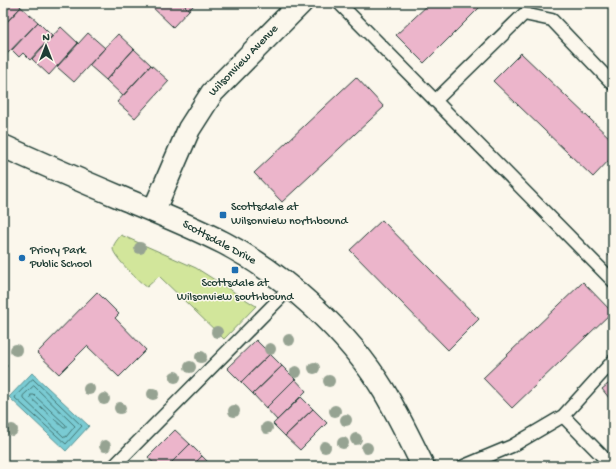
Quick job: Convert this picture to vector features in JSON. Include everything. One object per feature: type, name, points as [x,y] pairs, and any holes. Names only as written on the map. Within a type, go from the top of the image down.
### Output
[{"type":"street","name":"Wilsonview Avenue","points":[[154,210],[189,129],[212,93],[301,3]]},
{"type":"street","name":"Scottsdale Drive","points":[[3,146],[154,210],[224,243],[266,270],[290,288],[333,328],[368,369],[383,391],[423,466]]},
{"type":"lane","points":[[339,3],[613,281]]},
{"type":"lane","points":[[435,101],[524,14],[552,20],[613,84]]},
{"type":"lane","points":[[114,466],[290,288]]},
{"type":"lane","points":[[464,466],[512,446],[563,416],[613,361]]},
{"type":"lane","points":[[563,416],[612,466]]},
{"type":"green space","points":[[121,235],[196,268],[256,306],[224,339],[159,276],[147,287],[133,275],[114,253],[113,247]]},
{"type":"water","points":[[32,373],[89,426],[66,451],[9,397]]},
{"type":"building","points":[[3,3],[17,3],[21,7],[3,26]]},
{"type":"building","points":[[148,3],[182,3],[189,10],[173,27]]},
{"type":"building","points":[[182,3],[196,3],[189,10]]},
{"type":"building","points":[[430,3],[484,3],[424,63],[396,35]]},
{"type":"building","points":[[21,7],[38,22],[7,54],[3,50],[3,26]]},
{"type":"building","points":[[38,22],[52,36],[30,60],[23,53],[19,57],[12,50]]},
{"type":"building","points":[[61,27],[78,43],[49,75],[32,59]]},
{"type":"building","points":[[88,33],[105,48],[74,82],[57,67]]},
{"type":"building","points":[[118,34],[134,49],[106,80],[89,65]]},
{"type":"building","points":[[134,49],[151,65],[123,96],[106,80]]},
{"type":"building","points":[[521,53],[613,141],[613,156],[593,177],[493,81]]},
{"type":"building","points":[[151,65],[169,81],[135,118],[117,102]]},
{"type":"building","points":[[356,77],[384,107],[282,202],[254,173]]},
{"type":"building","points":[[382,220],[479,319],[448,350],[350,250]]},
{"type":"building","points":[[613,250],[613,259],[608,255]]},
{"type":"building","points":[[583,282],[612,312],[512,408],[483,378]]},
{"type":"building","points":[[97,292],[119,314],[115,318],[146,350],[119,377],[87,346],[59,374],[37,353]]},
{"type":"building","points":[[256,340],[270,354],[241,382],[227,368]]},
{"type":"building","points":[[270,354],[282,366],[253,394],[241,382]]},
{"type":"building","points":[[3,362],[7,366],[3,370]]},
{"type":"building","points":[[282,366],[295,379],[266,408],[253,394]]},
{"type":"building","points":[[295,379],[306,391],[277,420],[266,408]]},
{"type":"building","points":[[613,380],[613,403],[602,389]]},
{"type":"building","points":[[301,397],[313,409],[285,436],[273,424]]},
{"type":"building","points":[[313,409],[327,423],[300,450],[285,436]]},
{"type":"building","points":[[175,430],[190,444],[168,466],[156,466],[148,457]]},
{"type":"building","points":[[190,444],[202,456],[192,466],[168,466]]},
{"type":"building","points":[[202,456],[212,466],[192,466]]},
{"type":"place","name":"Scottsdale at Wilsonview northbound","points":[[223,215]]},
{"type":"place","name":"Priory Park Public School","points":[[22,258]]},
{"type":"place","name":"Scottsdale at Wilsonview southbound","points":[[235,270]]}]
